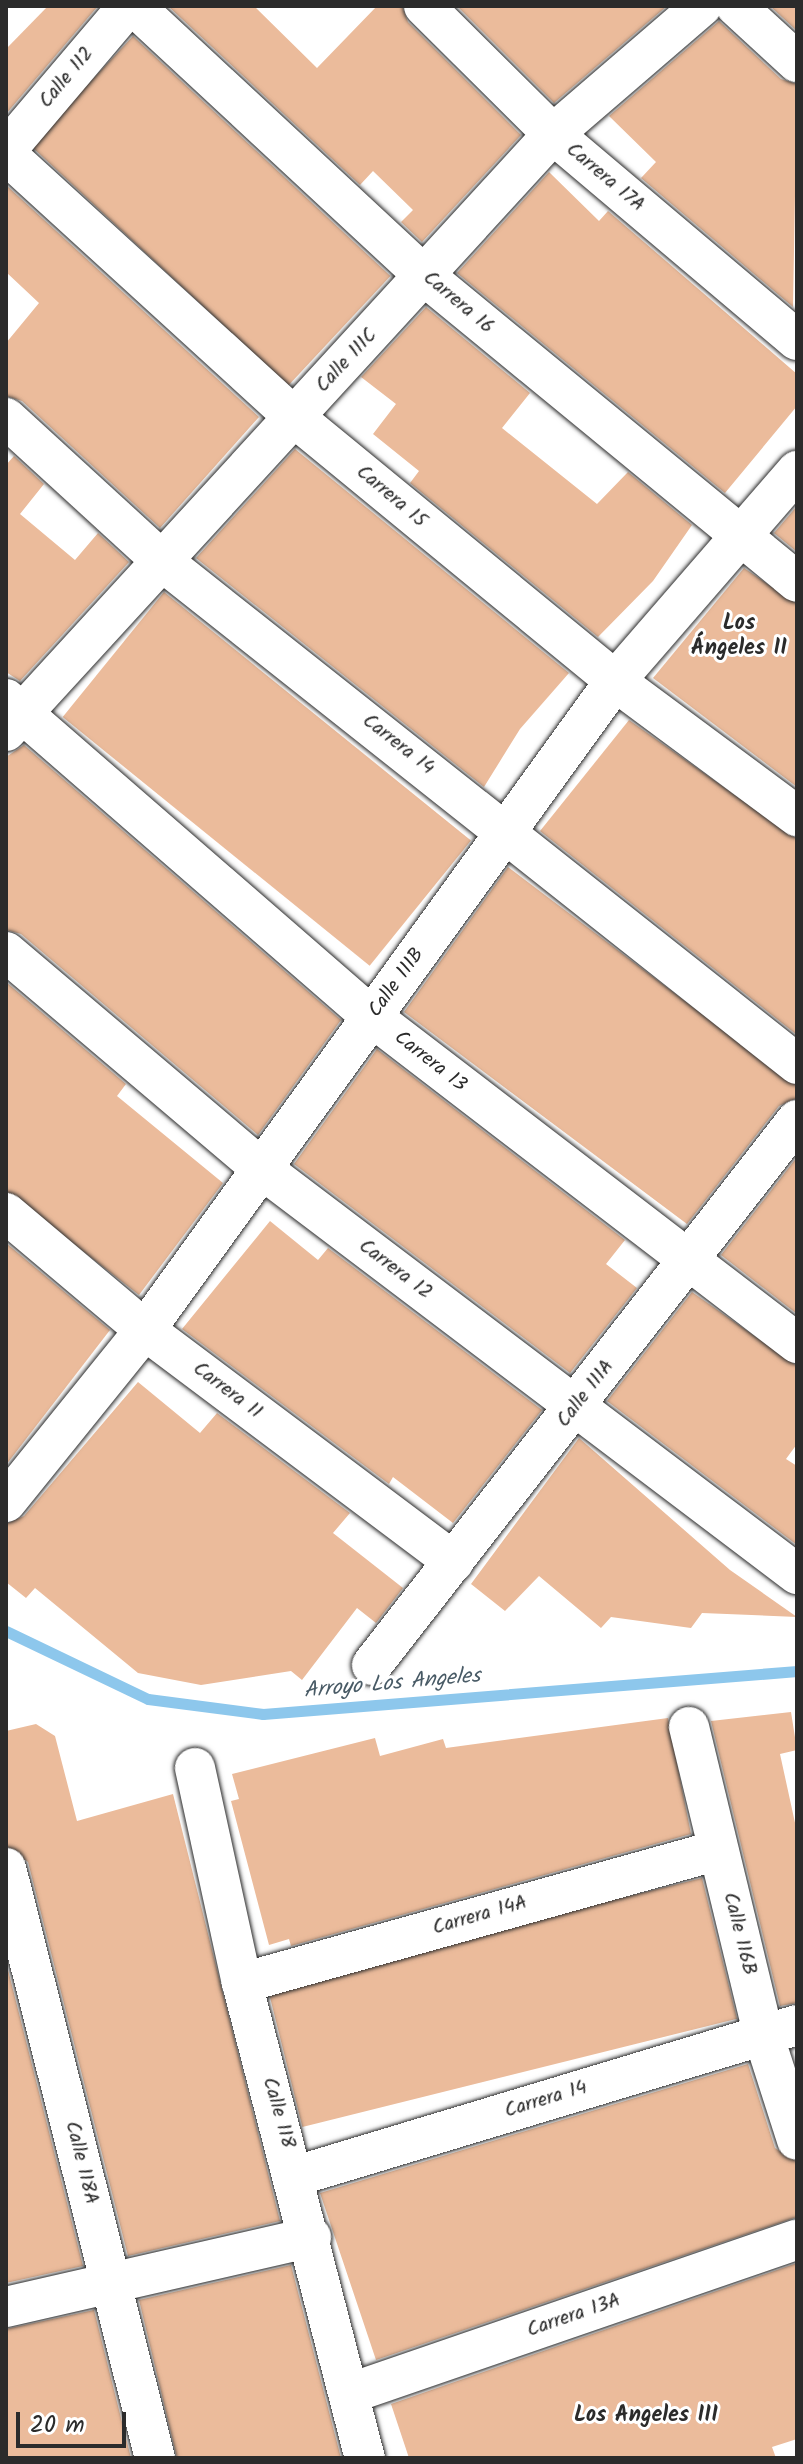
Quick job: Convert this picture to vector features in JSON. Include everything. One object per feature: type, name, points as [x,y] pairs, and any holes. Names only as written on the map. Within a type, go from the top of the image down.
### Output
[{"type":"street","name":"Calle 112","points":[[6,152],[131,6]]},
{"type":"street","name":"Carrera 16","points":[[131,6],[426,277],[738,540],[797,582]]},
{"type":"street","name":"Carrera 17A","points":[[424,6],[553,134],[797,340]]},
{"type":"street","name":"Calle 111C","points":[[11,714],[162,561],[426,277],[553,134],[702,6]]},
{"type":"street","points":[[736,6],[797,62]]},
{"type":"street","name":"Carrera 15","points":[[6,152],[294,417],[615,681],[797,816]]},
{"type":"street","name":"Carrera 14","points":[[6,418],[162,561],[509,832],[797,1064]]},
{"type":"street","name":"Calle 111B","points":[[6,1502],[145,1330],[509,832],[615,681],[797,471]]},
{"type":"street","name":"Carrera 13","points":[[11,714],[372,1017],[688,1264],[797,1343]]},
{"type":"street","name":"Carrera 12","points":[[6,952],[262,1169],[797,1574]]},
{"type":"street","name":"Calle 111A","points":[[372,1665],[688,1264],[797,1120]]},
{"type":"street","name":"Carrera 11","points":[[6,1213],[145,1330],[454,1562]]},
{"type":"street","name":"Calle 116B","points":[[689,1727],[718,1850],[780,2030],[797,2140]]},
{"type":"street","name":"Calle 118","points":[[195,1768],[242,1983],[296,2176],[365,2458]]},
{"type":"street","name":"Carrera 14A","points":[[242,1983],[718,1850]]},
{"type":"street","name":"Calle 118A","points":[[6,1868],[155,2458]]},
{"type":"street","name":"Carrera 14","points":[[296,2176],[780,2030]]},
{"type":"street","points":[[6,2307],[111,2280],[311,2237]]},
{"type":"street","name":"Carrera 13A","points":[[351,2393],[797,2239]]},
{"type":"building","points":[[48,6],[98,6],[6,114],[6,49]]},
{"type":"building","points":[[168,6],[254,6],[317,68],[377,6],[402,6],[408,22],[521,135],[422,242],[401,222],[413,210],[373,171],[360,185]]},
{"type":"building","points":[[457,6],[667,6],[554,103]]},
{"type":"building","points":[[770,6],[797,6],[797,31]]},
{"type":"building","points":[[719,21],[781,79],[797,84],[793,307],[641,178],[656,162],[609,116]]},
{"type":"building","points":[[133,36],[390,276],[288,386],[31,146]]},
{"type":"building","points":[[549,172],[599,221],[608,211],[797,374],[797,406],[725,493],[457,273]]},
{"type":"building","points":[[6,185],[259,417],[160,528],[22,401],[6,396],[6,343],[39,303],[6,272]]},
{"type":"building","points":[[426,307],[530,393],[502,428],[597,504],[628,472],[692,525],[653,581],[598,637],[410,483],[419,471],[373,434],[396,404],[361,377]]},
{"type":"building","points":[[295,449],[569,673],[520,729],[484,787],[196,558]]},
{"type":"building","points":[[14,456],[44,484],[20,514],[75,560],[98,533],[129,562],[20,681],[6,672],[6,465]]},
{"type":"building","points":[[797,506],[797,552],[774,533]]},
{"type":"building","points":[[744,568],[797,604],[797,787],[653,678]]},
{"type":"building","points":[[164,592],[471,841],[370,966],[63,717]]},
{"type":"building","points":[[629,720],[797,839],[797,1035],[540,831]]},
{"type":"building","points":[[24,745],[341,1020],[258,1135],[21,934],[6,930],[6,757]]},
{"type":"building","points":[[508,867],[797,1086],[797,1098],[779,1106],[687,1224],[404,1012]]},
{"type":"building","points":[[6,982],[126,1084],[117,1096],[223,1183],[139,1295],[6,1191]]},
{"type":"building","points":[[377,1049],[625,1240],[606,1264],[637,1288],[570,1373],[294,1164]]},
{"type":"building","points":[[797,1157],[797,1314],[721,1255]]},
{"type":"building","points":[[270,1221],[318,1260],[328,1248],[542,1410],[453,1523],[393,1477],[389,1484],[182,1329]]},
{"type":"building","points":[[6,1243],[110,1330],[6,1465]]},
{"type":"building","points":[[692,1292],[797,1366],[797,1444],[786,1459],[797,1466],[797,1545],[607,1401]]},
{"type":"building","points":[[138,1382],[200,1433],[217,1413],[350,1513],[333,1533],[403,1588],[376,1623],[357,1608],[302,1680],[291,1671],[201,1685],[138,1673],[35,1588],[26,1598],[6,1582],[6,1524],[24,1516]]},
{"type":"building","points":[[579,1438],[730,1570],[797,1617],[702,1613],[691,1628],[611,1617],[601,1628],[539,1576],[505,1611],[471,1584]]},
{"type":"building","points":[[791,1712],[797,1750],[780,1754],[797,1832],[797,2003],[780,2006],[711,1721]]},
{"type":"building","points":[[668,1718],[691,1834],[291,1946],[289,1939],[269,1945],[231,1801],[239,1799],[232,1774],[375,1738],[380,1756],[443,1739],[446,1748]]},
{"type":"building","points":[[36,1724],[55,1736],[77,1821],[173,1794],[280,2221],[128,2256],[28,1862],[6,1846],[6,1731]]},
{"type":"building","points":[[702,1878],[737,2019],[302,2127],[267,1986]]},
{"type":"building","points":[[6,1962],[83,2266],[6,2283]]},
{"type":"building","points":[[748,2064],[775,2148],[797,2162],[797,2217],[376,2360],[320,2193]]},
{"type":"building","points":[[797,2263],[797,2439],[772,2447],[776,2458],[409,2458],[391,2404]]},
{"type":"building","points":[[291,2265],[341,2458],[177,2458],[139,2300]]},
{"type":"building","points":[[94,2310],[131,2458],[6,2458],[6,2329]]},
{"type":"waterway","name":"Arroyo Los Angeles","points":[[6,1631],[148,1699],[263,1714],[797,1671]]},
{"type":"district","name":"Los Ángeles II","points":[[739,636]]},
{"type":"district","name":"Los Angeles III","points":[[646,2416]]}]
